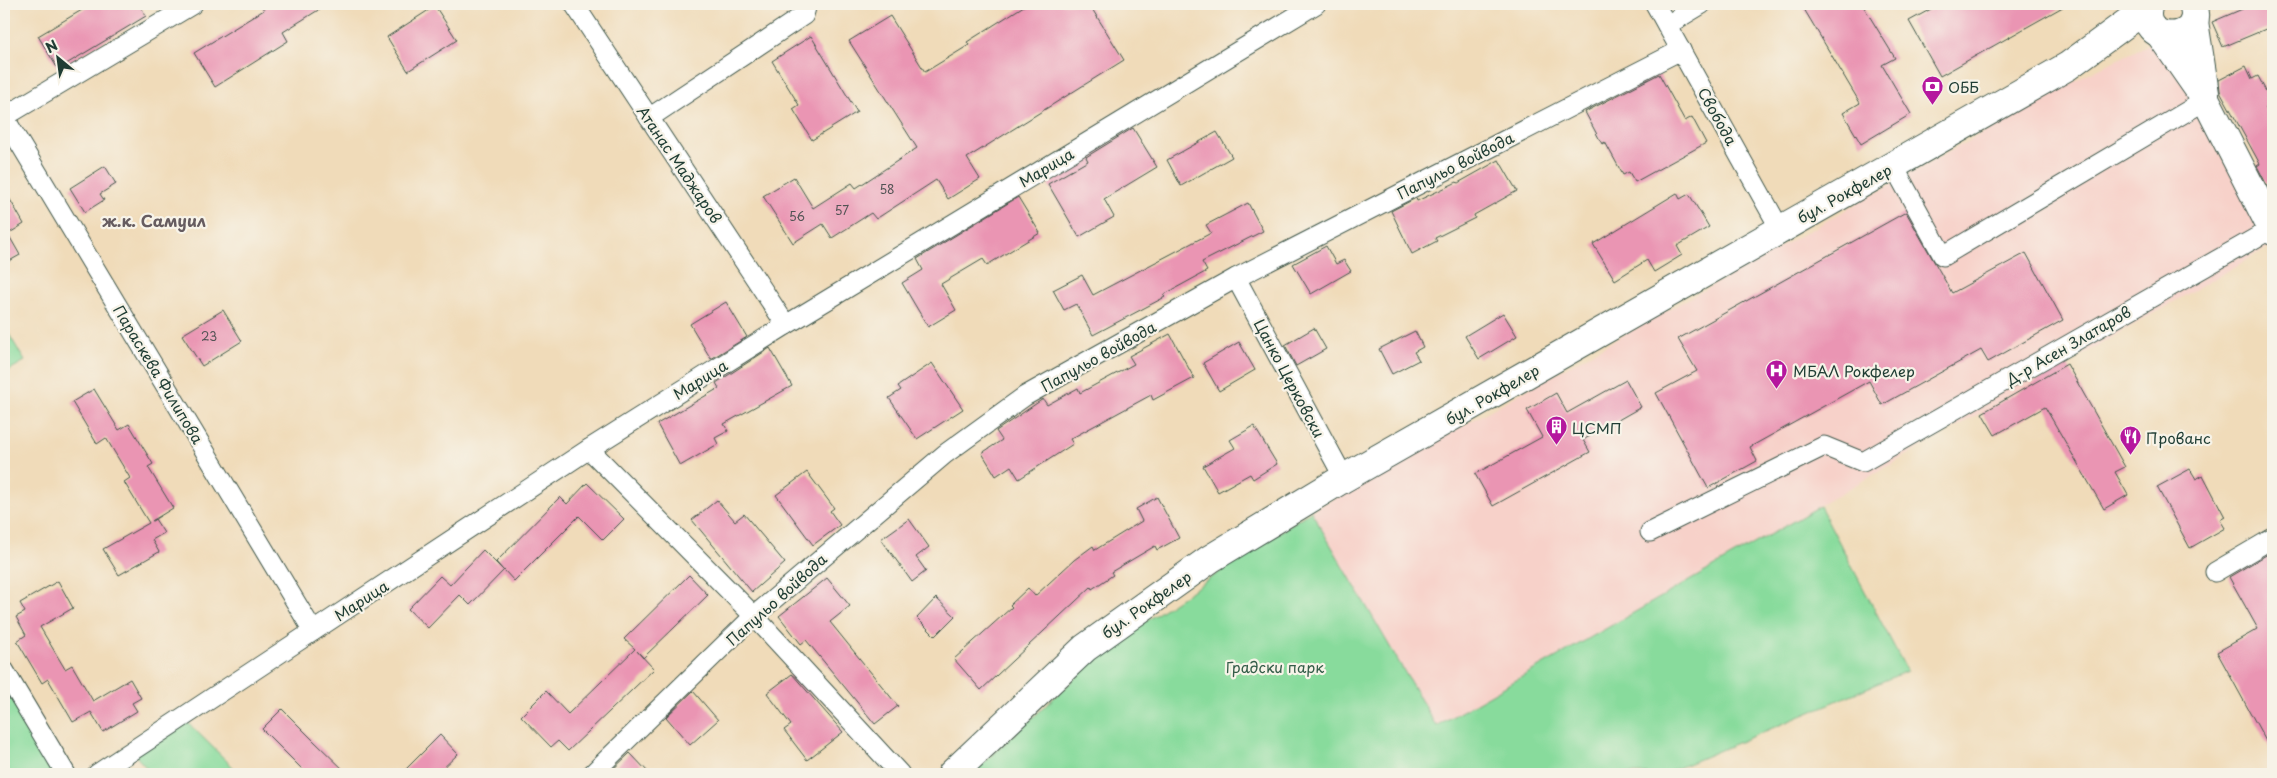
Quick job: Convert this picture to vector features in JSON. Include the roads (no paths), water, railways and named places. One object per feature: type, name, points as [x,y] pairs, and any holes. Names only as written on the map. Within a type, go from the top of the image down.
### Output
[{"type":"main road","name":"бул. Рокфелер","points":[[952,774],[1085,648],[1210,559],[1344,478],[2068,66],[2153,19],[2170,37],[2180,35],[2188,29],[2198,10]]},
{"type":"main road","points":[[2198,10],[2206,100]]},
{"type":"main road","points":[[2153,19],[2206,100],[2273,229]]},
{"type":"street","points":[[4,117],[192,4]]},
{"type":"street","name":"Атанас Маджаров","points":[[574,4],[786,325]]},
{"type":"street","points":[[649,118],[804,15],[807,4]]},
{"type":"street","name":"Марица","points":[[98,774],[589,448],[786,325],[1316,4]]},
{"type":"street","name":"Свобода","points":[[1655,4],[1668,24],[1780,229]]},
{"type":"street","points":[[1668,24],[1702,4]]},
{"type":"street","name":"Папульо войвода","points":[[592,774],[754,616],[945,454],[1025,396],[1236,278],[1681,50]]},
{"type":"street","points":[[1894,165],[1944,256],[2206,100]]},
{"type":"street","name":"Параскева Филипова","points":[[4,117],[313,631]]},
{"type":"street","name":"Д-р Асен Златаров","points":[[1650,532],[1824,446],[1863,462],[2273,229]]},
{"type":"street","name":"Цанко Церковски","points":[[1236,278],[1344,478]]},
{"type":"street","points":[[589,448],[754,616],[900,774]]},
{"type":"street","points":[[2215,572],[2273,538]]},
{"type":"street","points":[[4,670],[66,774]]},
{"type":"place","name":"ОББ","points":[[1932,105]]},
{"type":"place","name":"МБАЛ Рокфелер","points":[[1777,389]]},
{"type":"place","name":"ЦСМП","points":[[1556,446]]},
{"type":"place","name":"Прованс","points":[[2130,456]]},
{"type":"district","name":"ж.к. Самуил","points":[[154,220]]},
{"type":"park label","name":"Градски парк","points":[[1275,666]]}]
